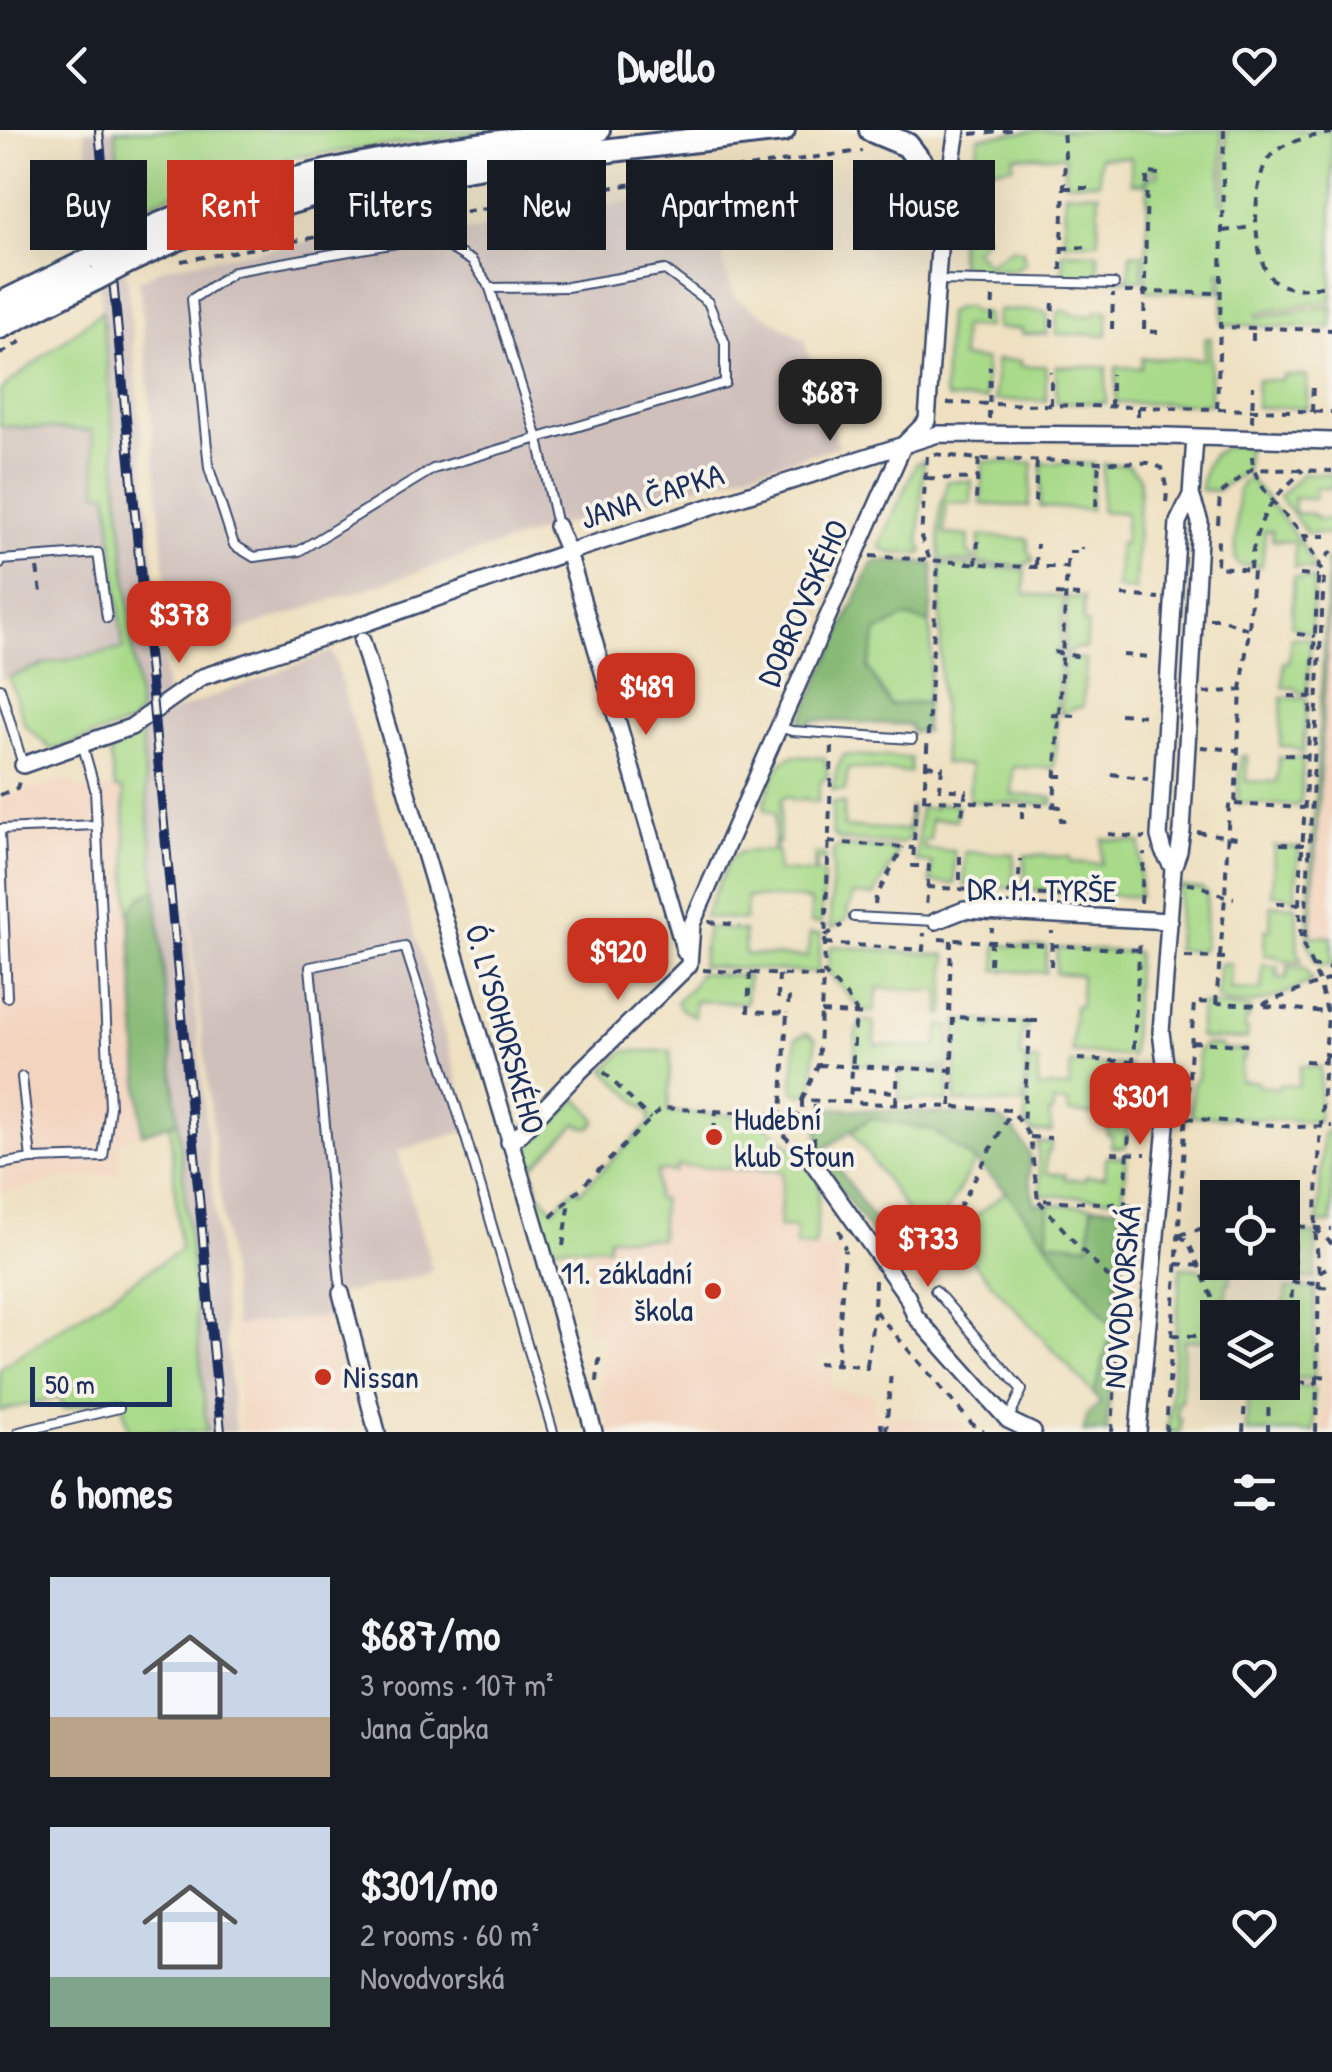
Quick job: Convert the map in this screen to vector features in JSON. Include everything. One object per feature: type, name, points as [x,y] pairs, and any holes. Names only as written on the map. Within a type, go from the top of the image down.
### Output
[{"type":"main road","points":[[147,236],[174,216],[319,172],[502,141],[598,130]]},
{"type":"main road","points":[[147,246],[322,193],[501,163],[784,130]]},
{"type":"main road","points":[[871,130],[907,145],[919,160]]},
{"type":"main road","points":[[0,327],[128,250]]},
{"type":"main road","points":[[0,304],[96,268]]},
{"type":"street","name":"DOBROVSKÉHO","points":[[952,160],[956,133]]},
{"type":"street","name":"DOBROVSKÉHO","points":[[690,965],[692,924],[901,450],[927,421],[939,250]]},
{"type":"street","name":"JANA ČAPKA","points":[[23,765],[130,727],[202,677],[568,552],[901,450],[938,434],[1332,441]]},
{"type":"street","name":"NOVODVORSKÁ","points":[[1138,1432],[1169,1092],[1161,1032],[1172,876],[1182,831],[1195,619],[1200,522],[1192,496],[1194,438]]},
{"type":"street","name":"NOVODVORSKÁ","points":[[1172,876],[1159,836],[1178,522],[1192,496]]},
{"type":"street","points":[[509,1142],[690,965],[557,526]]},
{"type":"street","name":"Ó. LYSOHORSKÉHO","points":[[362,642],[594,1432]]},
{"type":"street","name":"DR. M. TYRŠE","points":[[931,921],[964,910],[1170,920]]},
{"type":"street","points":[[813,1164],[907,1296],[915,1316],[1008,1420],[1033,1432]]},
{"type":"street","points":[[342,1293],[377,1432]]},
{"type":"lane","points":[[490,288],[567,288],[665,270],[708,302],[725,343],[725,383],[538,439],[433,469],[298,550],[254,557],[234,545],[209,468],[192,299],[235,270],[430,237],[472,261],[490,288],[538,439],[557,526]]},
{"type":"lane","points":[[938,280],[1060,282],[1114,288]]},
{"type":"lane","points":[[0,564],[1,560],[98,554],[107,618]]},
{"type":"lane","points":[[0,688],[23,765]]},
{"type":"lane","points":[[779,727],[912,739]]},
{"type":"lane","points":[[0,1164],[103,1157],[110,1108],[95,790],[82,743]]},
{"type":"lane","points":[[7,997],[0,831],[96,825]]},
{"type":"lane","name":"DR. M. TYRŠE","points":[[854,917],[931,921]]},
{"type":"lane","points":[[342,1293],[310,967],[405,948],[553,1432]]},
{"type":"lane","points":[[22,1077],[30,1160]]},
{"type":"lane","points":[[934,1290],[1022,1390],[1008,1420]]},
{"type":"lane","points":[[20,1432],[119,1408]]},
{"type":"path","points":[[956,133],[1010,130]]},
{"type":"path","points":[[1060,282],[1063,130]]},
{"type":"path","points":[[1218,410],[1224,130]]},
{"type":"path","points":[[1332,133],[1283,146],[1269,158],[1262,175],[1255,226],[1270,278],[1283,286],[1300,289],[1332,282]]},
{"type":"path","points":[[166,264],[735,168],[907,145]]},
{"type":"path","points":[[1158,332],[1144,332],[1147,173],[1159,174]]},
{"type":"path","points":[[1064,188],[1094,188]]},
{"type":"path","points":[[1138,189],[1146,189]]},
{"type":"path","points":[[1223,230],[1255,226]]},
{"type":"path","points":[[1062,248],[1092,247]]},
{"type":"path","points":[[1137,249],[1146,249]]},
{"type":"path","points":[[992,322],[994,281]]},
{"type":"path","points":[[1112,329],[1114,288],[1145,293],[1221,294]]},
{"type":"path","points":[[1052,328],[1054,291]]},
{"type":"path","points":[[1220,328],[1332,330]]},
{"type":"path","points":[[1252,341],[1253,329]]},
{"type":"path","points":[[1313,330],[1313,338]]},
{"type":"path","points":[[989,433],[990,366]]},
{"type":"path","points":[[1051,372],[1051,406]]},
{"type":"path","points":[[1110,407],[1111,374]]},
{"type":"path","points":[[1312,412],[1313,382]]},
{"type":"path","points":[[1253,386],[1252,469],[1302,536],[1324,576],[1304,948]]},
{"type":"path","points":[[941,394],[948,404],[1332,412]]},
{"type":"path","points":[[1138,407],[1138,436]]},
{"type":"path","points":[[930,561],[922,537],[927,451],[979,459],[1150,463],[1162,468],[1168,491],[1166,508]]},
{"type":"path","points":[[976,499],[979,459]]},
{"type":"path","points":[[1035,502],[1037,460]]},
{"type":"path","points":[[1096,506],[1099,462]]},
{"type":"path","points":[[1253,570],[1217,567],[1220,494],[1252,469],[1332,471]]},
{"type":"path","points":[[1235,804],[1251,630],[1251,555],[1260,526],[1274,501],[1303,470]]},
{"type":"path","points":[[926,478],[978,479]]},
{"type":"path","points":[[1302,536],[1332,536]]},
{"type":"path","points":[[976,564],[978,541]]},
{"type":"path","points":[[1036,567],[1037,544]]},
{"type":"path","points":[[1054,806],[1068,552],[1082,552],[1082,547]]},
{"type":"path","points":[[1316,1432],[1319,1272],[1315,1228],[1329,1016],[1301,940],[1299,904],[1319,564],[1332,551]]},
{"type":"path","points":[[854,555],[1067,567]]},
{"type":"path","points":[[35,559],[41,592]]},
{"type":"path","points":[[924,800],[938,562]]},
{"type":"path","points":[[1300,575],[1318,576]]},
{"type":"path","points":[[1056,594],[1080,596]]},
{"type":"path","points":[[1122,595],[1160,598],[1159,612]]},
{"type":"path","points":[[1195,619],[1221,619],[1251,630]]},
{"type":"path","points":[[1297,634],[1315,636]]},
{"type":"path","points":[[1054,652],[1081,657]]},
{"type":"path","points":[[1123,655],[1156,658]]},
{"type":"path","points":[[1190,692],[1243,690]]},
{"type":"path","points":[[1289,696],[1310,697]]},
{"type":"path","points":[[1120,714],[1152,716]]},
{"type":"path","points":[[1051,715],[1078,716]]},
{"type":"path","points":[[537,1231],[662,1108],[802,1116],[802,1100],[818,1065],[832,732]]},
{"type":"path","points":[[1187,746],[1240,750]]},
{"type":"path","points":[[1286,755],[1307,756]]},
{"type":"path","points":[[0,795],[17,788],[23,765]]},
{"type":"path","points":[[926,765],[942,767],[940,789],[966,791],[962,815]]},
{"type":"path","points":[[1048,770],[1069,776]]},
{"type":"path","points":[[1112,774],[1148,778]]},
{"type":"path","points":[[825,943],[923,950],[931,921],[929,866],[913,866],[916,800],[1054,806],[1060,807],[1060,820],[1067,820]]},
{"type":"path","points":[[1216,1004],[1230,804],[1304,808]]},
{"type":"path","points":[[1022,805],[1022,818]]},
{"type":"path","points":[[1182,831],[1237,838]]},
{"type":"path","points":[[1108,834],[1145,838],[1112,1432]]},
{"type":"path","points":[[829,842],[914,848]]},
{"type":"path","points":[[1280,844],[1304,845]]},
{"type":"path","points":[[874,918],[876,897],[903,847]]},
{"type":"path","points":[[960,856],[960,889]]},
{"type":"path","points":[[1018,893],[1020,860]]},
{"type":"path","points":[[1172,876],[1234,898]]},
{"type":"path","points":[[927,886],[1106,899]]},
{"type":"path","points":[[1277,903],[1299,904]]},
{"type":"path","points":[[990,964],[993,912]]},
{"type":"path","points":[[1050,966],[1053,915]]},
{"type":"path","points":[[825,936],[854,917]]},
{"type":"path","points":[[924,938],[1139,950]]},
{"type":"path","points":[[951,940],[951,1106]]},
{"type":"path","points":[[1167,956],[1222,958]]},
{"type":"path","points":[[690,965],[698,970],[823,975],[846,995],[856,1011],[850,1102]]},
{"type":"path","points":[[1311,966],[1332,969]]},
{"type":"path","points":[[750,973],[748,1011],[787,1014]]},
{"type":"path","points":[[779,974],[778,997],[789,998],[780,1114]]},
{"type":"path","points":[[1260,1005],[1332,978]]},
{"type":"path","points":[[1166,1432],[1194,1002],[1260,1005],[1329,1016]]},
{"type":"path","points":[[988,1008],[988,1019]]},
{"type":"path","points":[[821,1012],[869,1016]]},
{"type":"path","points":[[949,1017],[1041,1021]]},
{"type":"path","points":[[1023,1127],[1031,1054],[1030,1021]]},
{"type":"path","points":[[1191,1042],[1247,1045]]},
{"type":"path","points":[[1078,1059],[1133,1062]]},
{"type":"path","points":[[592,1060],[650,1118]]},
{"type":"path","points":[[1305,1061],[1325,1062]]},
{"type":"path","points":[[818,1065],[952,1070]]},
{"type":"path","points":[[896,1104],[898,1068]]},
{"type":"path","points":[[851,1088],[896,1092]]},
{"type":"path","points":[[802,1100],[1012,1110]]},
{"type":"path","points":[[813,1164],[815,1100]]},
{"type":"path","points":[[1012,1110],[1030,1137],[1038,1200],[1120,1289]]},
{"type":"path","points":[[875,1283],[942,1240],[1012,1110]]},
{"type":"path","points":[[714,1131],[716,1111]]},
{"type":"path","points":[[760,1113],[813,1164]]},
{"type":"path","points":[[1186,1118],[1332,1126]]},
{"type":"path","points":[[1030,1137],[1051,1138]]},
{"type":"path","points":[[1111,1152],[1162,1155]]},
{"type":"path","points":[[563,1246],[570,1198]]},
{"type":"path","points":[[1038,1200],[1180,1208]]},
{"type":"path","points":[[837,1364],[848,1212]]},
{"type":"path","points":[[1300,1228],[1332,1230]]},
{"type":"path","points":[[1315,1228],[1332,1244]]},
{"type":"path","points":[[1179,1236],[1200,1230]]},
{"type":"path","points":[[1179,1236],[1188,1241],[1214,1300]]},
{"type":"path","points":[[1176,1264],[1199,1266]]},
{"type":"path","points":[[1319,1272],[1332,1265]]},
{"type":"path","points":[[1291,1300],[1292,1282],[1332,1288]]},
{"type":"path","points":[[817,1363],[867,1368],[874,1310]]},
{"type":"path","points":[[1172,1334],[1200,1336]]},
{"type":"path","points":[[884,1432],[891,1372]]},
{"type":"path","points":[[1300,1380],[1332,1378]]},
{"type":"path","points":[[1243,1432],[1245,1400]]},
{"type":"path","points":[[1268,1432],[1269,1400]]},
{"type":"path","points":[[879,1425],[884,1432]]},
{"type":"shaded area","points":[[85,130],[113,130],[116,160],[88,160]]},
{"type":"shaded area","points":[[626,202],[626,250],[723,250],[723,265],[735,297],[804,340],[839,446],[557,526],[189,647],[171,636],[139,281],[166,267],[264,250],[294,250],[294,245],[314,241],[314,250],[467,250],[467,231],[487,228],[487,250],[606,250],[606,205]]},
{"type":"shaded area","points":[[96,250],[124,250],[168,714],[332,651],[472,1129],[397,1151],[432,1269],[425,1275],[327,1297],[331,1316],[235,1326],[177,812],[235,1432],[207,1432]]},
{"type":"shaded area","points":[[0,426],[92,431],[98,491],[108,492],[123,649],[45,664],[0,680]]},
{"type":"shaded area","points":[[1332,576],[1332,938],[1311,937]]},
{"type":"shaded area","points":[[66,779],[83,790],[123,789],[142,1134],[119,1142],[120,1174],[53,1181],[0,1193],[0,798]]},
{"type":"shaded area","name":"11. základní škola","points":[[676,1166],[783,1171],[796,1228],[796,1246],[840,1248],[834,1355],[815,1355],[817,1367],[831,1368],[830,1390],[873,1394],[873,1415],[961,1422],[972,1432],[610,1432],[600,1395],[604,1334],[587,1333],[591,1247],[586,1222],[657,1170]]},
{"type":"shaded area","points":[[1324,1297],[1332,1298],[1332,1432],[1322,1432]]},
{"type":"shaded area","points":[[331,1316],[355,1427],[333,1432],[242,1432],[235,1326]]},
{"type":"green space","points":[[115,130],[515,130],[281,160],[167,160],[167,196],[147,204],[147,160],[118,160]]},
{"type":"green space","points":[[1042,130],[1222,130],[1221,203],[1225,202],[1227,130],[1332,130],[1332,301],[1257,313],[1258,317],[1332,306],[1332,328],[1222,325],[1223,272],[1219,272],[1219,292],[1146,291],[1148,176],[1158,176],[1159,171],[1145,171],[1145,184],[1131,183],[1131,158],[1100,157],[1099,182],[1065,183],[1065,156],[1014,156],[1013,166],[995,169],[995,160],[975,160],[979,137]]},
{"type":"green space","points":[[1065,192],[1099,193],[1098,242],[1064,243]]},
{"type":"green space","points":[[1012,248],[1023,251],[1025,263],[1015,270],[961,269],[959,250],[974,250],[988,264]]},
{"type":"green space","points":[[1063,252],[1098,253],[1098,278],[1129,278],[1130,254],[1143,253],[1142,280],[1063,279]]},
{"type":"green space","points":[[968,307],[972,312],[987,315],[987,327],[962,327],[961,358],[985,360],[986,400],[948,399],[944,393],[947,313]]},
{"type":"green space","points":[[102,311],[139,713],[129,724],[52,750],[25,725],[9,677],[45,664],[123,649],[108,493],[98,492],[92,431],[0,426],[0,390]]},
{"type":"green space","points":[[997,311],[1041,311],[1048,315],[1047,334],[996,328]]},
{"type":"green space","points":[[1061,311],[1092,316],[1097,311],[1108,311],[1107,335],[1056,334],[1057,314]]},
{"type":"green space","points":[[1205,338],[1211,338],[1210,404],[1116,403],[1116,367],[1141,368],[1142,358],[1204,359]]},
{"type":"green space","points":[[996,360],[1046,366],[1046,401],[995,400]]},
{"type":"green space","points":[[1056,366],[1106,367],[1106,403],[1056,402]]},
{"type":"green space","points":[[1283,375],[1307,376],[1307,408],[1256,407],[1257,380],[1282,380]]},
{"type":"green space","points":[[1247,445],[1246,471],[1216,491],[1201,490],[1208,461],[1218,451]]},
{"type":"green space","points":[[924,460],[919,539],[923,552],[891,553],[880,545],[916,464]]},
{"type":"green space","points":[[983,461],[1033,463],[1029,507],[981,504]]},
{"type":"green space","points":[[1042,463],[1094,464],[1090,510],[1040,507]]},
{"type":"green space","points":[[1103,464],[1128,465],[1140,477],[1135,591],[1117,589],[1119,544],[1124,544],[1126,513],[1101,511]]},
{"type":"green space","points":[[1303,473],[1332,474],[1332,488],[1315,488],[1315,499],[1294,498],[1293,513],[1332,520],[1332,534],[1307,533],[1279,497]]},
{"type":"green space","points":[[1249,478],[1306,551],[1314,572],[1294,567],[1295,542],[1272,540],[1272,531],[1265,531],[1262,566],[1239,565],[1235,559],[1238,491]]},
{"type":"green space","points":[[947,481],[972,481],[971,504],[946,503],[944,534],[969,536],[968,552],[974,562],[940,560],[939,519]]},
{"type":"green space","points":[[980,536],[1028,539],[1033,562],[1026,566],[978,563]]},
{"type":"green space","points":[[1332,554],[1311,936],[1332,937],[1332,966],[1318,965],[1307,940],[1326,562]]},
{"type":"green space","points":[[884,561],[934,564],[930,623],[905,617],[877,632],[868,668],[890,705],[926,702],[925,732],[912,732],[909,725],[812,720],[808,725],[799,724],[871,566]]},
{"type":"green space","points":[[941,564],[1025,570],[1025,594],[1063,597],[1060,650],[1054,651],[1054,655],[1060,655],[1057,713],[1051,713],[1051,717],[1057,718],[1054,768],[1013,767],[1012,795],[1053,797],[1052,804],[969,801],[971,765],[944,763]]},
{"type":"green space","points":[[1294,577],[1314,580],[1309,633],[1291,626]]},
{"type":"green space","points":[[1067,597],[1084,598],[1083,623],[1088,624],[1086,649],[1075,648],[1064,654]]},
{"type":"green space","points":[[905,617],[930,623],[928,692],[926,702],[890,705],[868,668],[877,632]]},
{"type":"green space","points":[[1291,637],[1311,639],[1307,693],[1283,687]]},
{"type":"green space","points":[[1064,658],[1086,659],[1083,707],[1061,714]]},
{"type":"green space","points":[[1282,697],[1307,701],[1303,753],[1280,746]]},
{"type":"green space","points":[[141,733],[156,891],[143,896],[130,914],[123,790],[115,788],[110,756],[117,742]]},
{"type":"green space","points":[[844,755],[911,758],[910,773],[848,768],[845,791],[832,790]]},
{"type":"green space","points":[[794,756],[824,758],[828,775],[820,784],[818,802],[806,798],[781,800],[777,871],[814,873],[815,854],[825,854],[825,860],[816,860],[816,873],[824,874],[821,924],[811,923],[811,902],[800,899],[747,897],[745,920],[704,917],[733,856],[773,851],[775,813],[766,811],[764,804],[778,768]]},
{"type":"green space","points":[[1241,756],[1247,756],[1246,781],[1277,782],[1279,757],[1303,758],[1301,802],[1296,806],[1237,803]]},
{"type":"green space","points":[[832,803],[844,803],[844,827],[907,830],[911,807],[911,837],[900,844],[840,840],[833,835]]},
{"type":"green space","points":[[935,804],[957,805],[956,820],[931,819],[930,840],[924,840],[924,849],[954,851],[955,884],[930,882],[932,863],[916,862],[920,808],[934,809]]},
{"type":"green space","points":[[1103,839],[1141,843],[1139,897],[1024,889],[1025,855],[1070,857],[1070,862],[1101,864]]},
{"type":"green space","points":[[840,846],[894,849],[897,854],[874,896],[852,895],[847,919],[833,928],[833,850]]},
{"type":"green space","points":[[1274,846],[1299,848],[1295,900],[1272,895]]},
{"type":"green space","points":[[965,852],[1014,854],[1014,888],[964,885]]},
{"type":"green space","points":[[1180,887],[1207,893],[1201,951],[1176,950]]},
{"type":"green space","points":[[156,891],[178,1121],[142,1134],[130,914],[140,899]]},
{"type":"green space","points":[[1271,905],[1296,906],[1302,962],[1264,955]]},
{"type":"green space","points":[[707,927],[744,931],[745,954],[807,957],[810,934],[821,934],[818,973],[701,966]]},
{"type":"green space","points":[[997,945],[1047,947],[1045,973],[996,970]]},
{"type":"green space","points":[[832,946],[947,955],[945,1015],[941,1015],[940,991],[878,988],[874,1011],[862,1011],[828,972]]},
{"type":"green space","points":[[1057,948],[1137,952],[1131,1057],[1072,1052],[1074,1006],[1080,1006],[1081,975],[1055,973]]},
{"type":"green space","points":[[1231,964],[1230,989],[1261,990],[1263,965],[1277,966],[1278,978],[1287,978],[1288,966],[1305,968],[1312,981],[1266,1001],[1229,1003],[1217,999],[1219,965]]},
{"type":"green space","points":[[699,973],[748,976],[746,1003],[695,1001],[694,1016],[680,1009],[676,1002]]},
{"type":"green space","points":[[1201,1004],[1250,1009],[1247,1039],[1203,1039],[1199,1035]]},
{"type":"green space","points":[[861,1020],[874,1022],[875,1045],[937,1048],[940,1025],[950,1027],[949,1068],[854,1064]]},
{"type":"green space","points":[[957,1020],[988,1021],[989,1028],[992,1022],[1028,1023],[1027,1030],[1022,1030],[1021,1057],[1026,1058],[1023,1104],[955,1102]]},
{"type":"green space","points":[[807,1033],[816,1039],[813,1087],[804,1095],[795,1092],[793,1086],[796,1038]]},
{"type":"green space","points":[[1204,1045],[1246,1050],[1240,1080],[1258,1082],[1259,1086],[1298,1086],[1300,1066],[1321,1067],[1318,1122],[1193,1116],[1198,1050]]},
{"type":"green space","points":[[671,1051],[668,1112],[755,1116],[808,1160],[820,1178],[815,1247],[796,1246],[796,1228],[779,1227],[783,1171],[677,1166],[675,1172],[657,1171],[656,1199],[662,1200],[660,1239],[609,1237],[608,1247],[550,1246],[525,1152],[577,1099],[580,1101],[596,1121],[591,1128],[577,1123],[532,1168],[539,1192],[553,1209],[575,1188],[580,1192],[649,1124],[650,1114],[605,1070],[623,1052]]},
{"type":"green space","points":[[1029,1060],[1039,1062],[1038,1087],[1069,1088],[1071,1063],[1130,1065],[1126,1147],[1111,1147],[1108,1115],[1069,1113],[1068,1103],[1053,1102],[1053,1112],[1049,1113],[1052,1132],[1032,1132],[1025,1122]]},
{"type":"green space","points":[[900,1070],[949,1072],[948,1102],[899,1099]]},
{"type":"green space","points":[[827,1108],[987,1116],[1003,1121],[1015,1131],[1030,1155],[1029,1178],[1035,1203],[1049,1204],[1048,1241],[1089,1245],[1092,1206],[1122,1207],[1107,1432],[1083,1432],[1088,1414],[1100,1403],[1094,1394],[1113,1327],[1006,1191],[975,1161],[932,1130],[871,1118],[825,1148],[901,1261],[929,1243],[937,1255],[919,1269],[915,1264],[900,1273],[817,1156],[819,1121]]},
{"type":"green space","points":[[871,1118],[932,1130],[975,1161],[929,1243],[852,1131]]},
{"type":"green space","points":[[178,1121],[207,1432],[129,1432],[120,1395],[63,1409],[61,1397],[0,1411],[0,1368],[180,1250],[170,1124]]},
{"type":"green space","points":[[1332,1130],[1332,1223],[1318,1223],[1323,1135]]},
{"type":"green space","points":[[1037,1142],[1051,1143],[1046,1173],[1065,1175],[1065,1179],[1105,1177],[1106,1157],[1126,1157],[1123,1199],[1041,1195]]},
{"type":"green space","points":[[1007,1191],[1113,1327],[1094,1394],[947,1239]]},
{"type":"green space","points":[[1049,1204],[1092,1206],[1090,1245],[1047,1242]]},
{"type":"green space","points":[[1300,1233],[1316,1234],[1315,1279],[1300,1278]]},
{"type":"green space","points":[[1181,1267],[1200,1270],[1200,1280],[1230,1280],[1225,1300],[1200,1300],[1200,1340],[1184,1340],[1181,1401],[1177,1402],[1180,1432],[1168,1432]]},
{"type":"green space","points":[[1286,1288],[1315,1289],[1311,1379],[1300,1378],[1300,1300],[1285,1300]]},
{"type":"green space","points":[[1300,1387],[1314,1390],[1314,1432],[1246,1432],[1248,1400],[1300,1400]]},
{"type":"railway","points":[[99,130],[221,1432]]},
{"type":"place","name":"Hudební klub Stoun","points":[[714,1137]]},
{"type":"place","name":"11. základní škola","points":[[713,1291]]},
{"type":"place","name":"Nissan","points":[[323,1377]]}]
